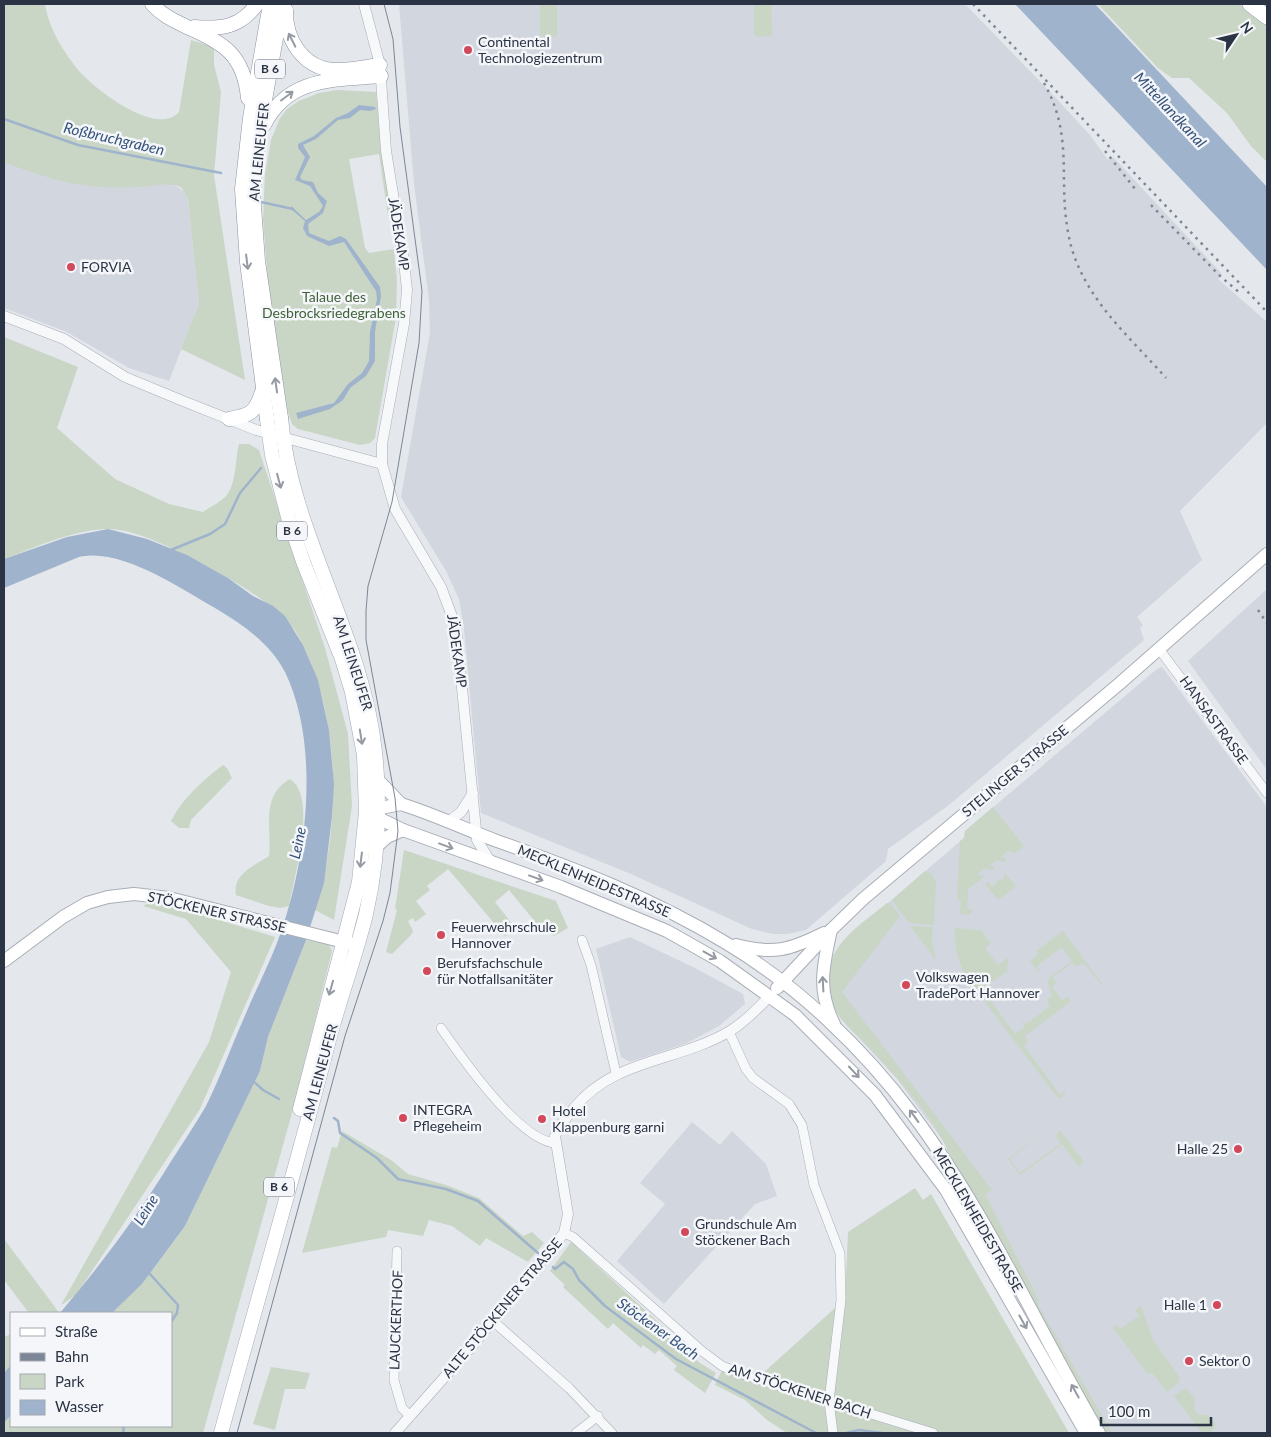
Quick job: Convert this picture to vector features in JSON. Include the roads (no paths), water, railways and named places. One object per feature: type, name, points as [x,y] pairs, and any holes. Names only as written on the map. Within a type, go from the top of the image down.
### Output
[{"type":"highway","points":[[1250,4],[1267,17]]},
{"type":"main road","points":[[152,4],[168,18],[188,27],[217,35],[244,70],[250,118]]},
{"type":"main road","points":[[217,35],[244,17],[257,4]]},
{"type":"main road","name":"AM LEINEUFER","points":[[270,4],[243,162],[242,214],[263,386],[274,418]]},
{"type":"main road","name":"AM LEINEUFER","points":[[220,1433],[337,1008],[351,943],[359,882],[375,812],[352,692],[342,659],[304,564],[288,516],[274,418],[253,213],[253,192],[259,134],[282,4]]},
{"type":"main road","points":[[286,4],[286,26],[291,40],[308,61],[320,67],[334,70],[381,70]]},
{"type":"main road","points":[[259,134],[271,110],[293,90],[381,70]]},
{"type":"main road","points":[[229,419],[253,412],[257,407],[263,386]]},
{"type":"main road","name":"AM LEINEUFER","points":[[212,1433],[351,943],[372,887],[376,847],[375,812],[377,779],[372,726],[364,690],[300,511],[276,435]]},
{"type":"main road","name":"STELINGER STRASSE","points":[[770,996],[831,930],[863,899],[1160,649],[1267,554]]},
{"type":"main road","points":[[377,779],[401,804]]},
{"type":"main road","name":"MECKLENHEIDESTRASSE","points":[[375,812],[401,804],[625,890],[727,943],[783,982],[837,1030],[887,1082],[914,1116],[949,1167],[986,1228],[1099,1433]]},
{"type":"main road","name":"MECKLENHEIDESTRASSE","points":[[375,812],[403,830],[490,860],[667,931],[720,961],[795,1015],[875,1095],[946,1190],[979,1243],[1086,1433]]},
{"type":"main road","points":[[376,847],[386,837],[403,830]]},
{"type":"main road","name":"STÖCKENER STRASSE","points":[[4,961],[63,917],[87,903],[108,897],[150,895],[351,943]]},
{"type":"main road","points":[[727,943],[758,951],[776,951],[800,945],[831,930]]},
{"type":"main road","points":[[831,930],[822,977],[827,1009],[837,1030]]},
{"type":"street","name":"JÄDEKAMP","points":[[364,4],[381,70],[386,150],[407,290],[404,324],[384,434],[382,464],[395,509],[442,587],[456,626],[477,833],[479,846],[490,860]]},
{"type":"street","points":[[4,316],[64,339],[124,377],[229,419],[276,435],[382,464]]},
{"type":"street","name":"HANSASTRASSE","points":[[1160,649],[1267,793]]},
{"type":"street","points":[[448,822],[461,812],[473,793]]},
{"type":"street","points":[[582,940],[591,965],[616,1073]]},
{"type":"street","points":[[441,1028],[468,1066],[501,1105],[542,1140],[555,1143],[558,1128],[576,1105],[598,1084],[616,1073],[684,1051],[729,1032],[770,996]]},
{"type":"street","points":[[729,1032],[746,1069],[753,1078],[789,1104],[802,1125],[814,1185],[840,1253],[841,1300],[829,1401],[834,1433]]},
{"type":"street","name":"ALTE STÖCKENER STRASSE","points":[[395,1433],[493,1321],[564,1233],[568,1214],[555,1143]]},
{"type":"street","name":"AM STÖCKENER BACH","points":[[564,1233],[580,1242],[713,1360],[736,1372],[933,1433]]},
{"type":"street","name":"LAUCKERTHOF","points":[[397,1251],[394,1380],[402,1408],[410,1416]]},
{"type":"street","points":[[493,1321],[598,1416],[612,1433]]},
{"type":"street","points":[[576,1433],[598,1416]]},
{"type":"water","name":"Mittellandkanal","points":[[1015,4],[1095,4],[1267,187],[1267,270]]},
{"type":"water","points":[[359,105],[375,107],[376,109],[370,111],[360,110],[350,118],[338,120],[316,139],[303,145],[310,157],[300,177],[302,180],[313,182],[318,193],[327,201],[323,213],[308,224],[309,233],[329,241],[340,236],[346,239],[380,287],[381,296],[375,332],[375,361],[366,376],[350,388],[343,400],[330,409],[298,419],[296,413],[334,403],[348,384],[362,373],[369,361],[370,332],[377,299],[376,291],[344,242],[329,246],[307,236],[303,228],[305,221],[291,209],[291,206],[306,220],[319,212],[323,206],[310,186],[295,180],[305,157],[298,148],[298,144],[314,136],[336,118],[348,113]]},
{"type":"water","name":"Leine","points":[[108,529],[147,539],[187,555],[228,578],[253,596],[273,606],[285,616],[303,645],[318,680],[329,730],[334,784],[324,883],[306,940],[268,1037],[260,1071],[185,1226],[142,1284],[113,1312],[61,1312],[132,1221],[206,1106],[216,1085],[273,953],[287,913],[296,879],[302,844],[306,808],[306,771],[303,736],[296,702],[285,672],[272,652],[263,643],[225,614],[149,571],[113,558],[79,557],[4,588],[4,559],[67,537]]},
{"type":"water","points":[[10,1366],[10,1416],[4,1423],[4,1373]]},
{"type":"waterway","name":"Roßbruchgraben","points":[[4,119],[78,145],[221,173]]},
{"type":"waterway","name":"Roßbruchgraben","points":[[261,202],[293,209]]},
{"type":"waterway","points":[[171,550],[210,534],[225,524],[240,493],[261,468]]},
{"type":"waterway","name":"Stöckener Bach","points":[[252,1080],[263,1090],[279,1099]]},
{"type":"waterway","name":"Stöckener Bach","points":[[334,1118],[338,1121],[340,1133],[377,1158],[398,1179],[446,1189],[478,1201],[538,1253]]},
{"type":"waterway","name":"Stöckener Bach","points":[[553,1267],[555,1269],[564,1262],[573,1269],[579,1280],[605,1306],[676,1359],[816,1433]]},
{"type":"waterway","points":[[149,1273],[178,1305],[177,1313],[172,1320]]},
{"type":"waterway","points":[[123,1433],[124,1427]]},
{"type":"waterway","name":"Stöckener Bach","points":[[846,1433],[859,1430],[882,1433]]},
{"type":"tram line","points":[[237,1433],[345,1036],[383,921],[390,893],[398,831],[395,798],[366,640],[366,611],[368,586],[392,502],[419,343],[422,291],[400,127],[393,39],[384,4]]},
{"type":"railway","points":[[973,4],[1267,312]]},
{"type":"railway","points":[[1044,83],[1059,121],[1064,157],[1065,212],[1073,254],[1082,274],[1106,311],[1120,329],[1166,378]]},
{"type":"railway","points":[[1105,151],[1136,190]]},
{"type":"railway","points":[[1151,205],[1220,276],[1240,293]]},
{"type":"railway","points":[[1258,610],[1267,623]]},
{"type":"place","name":"Continental Technologiezentrum","points":[[468,50]]},
{"type":"place","name":"FORVIA","points":[[71,267]]},
{"type":"place","name":"Feuerwehrschule Hannover","points":[[441,935]]},
{"type":"place","name":"Berufsfachschule für Notfallsanitäter","points":[[427,971]]},
{"type":"place","name":"Volkswagen TradePort Hannover","points":[[906,985]]},
{"type":"place","name":"INTEGRA Pflegeheim","points":[[403,1118]]},
{"type":"place","name":"Hotel Klappenburg garni","points":[[542,1119]]},
{"type":"place","name":"Halle 25","points":[[1238,1149]]},
{"type":"place","name":"Grundschule Am Stöckener Bach","points":[[685,1232]]},
{"type":"place","name":"Halle 1","points":[[1217,1305]]},
{"type":"place","name":"Sektor 0","points":[[1189,1361]]},
{"type":"park label","name":"Talaue des Desbrocksriedegrabens","points":[[334,306]]}]
